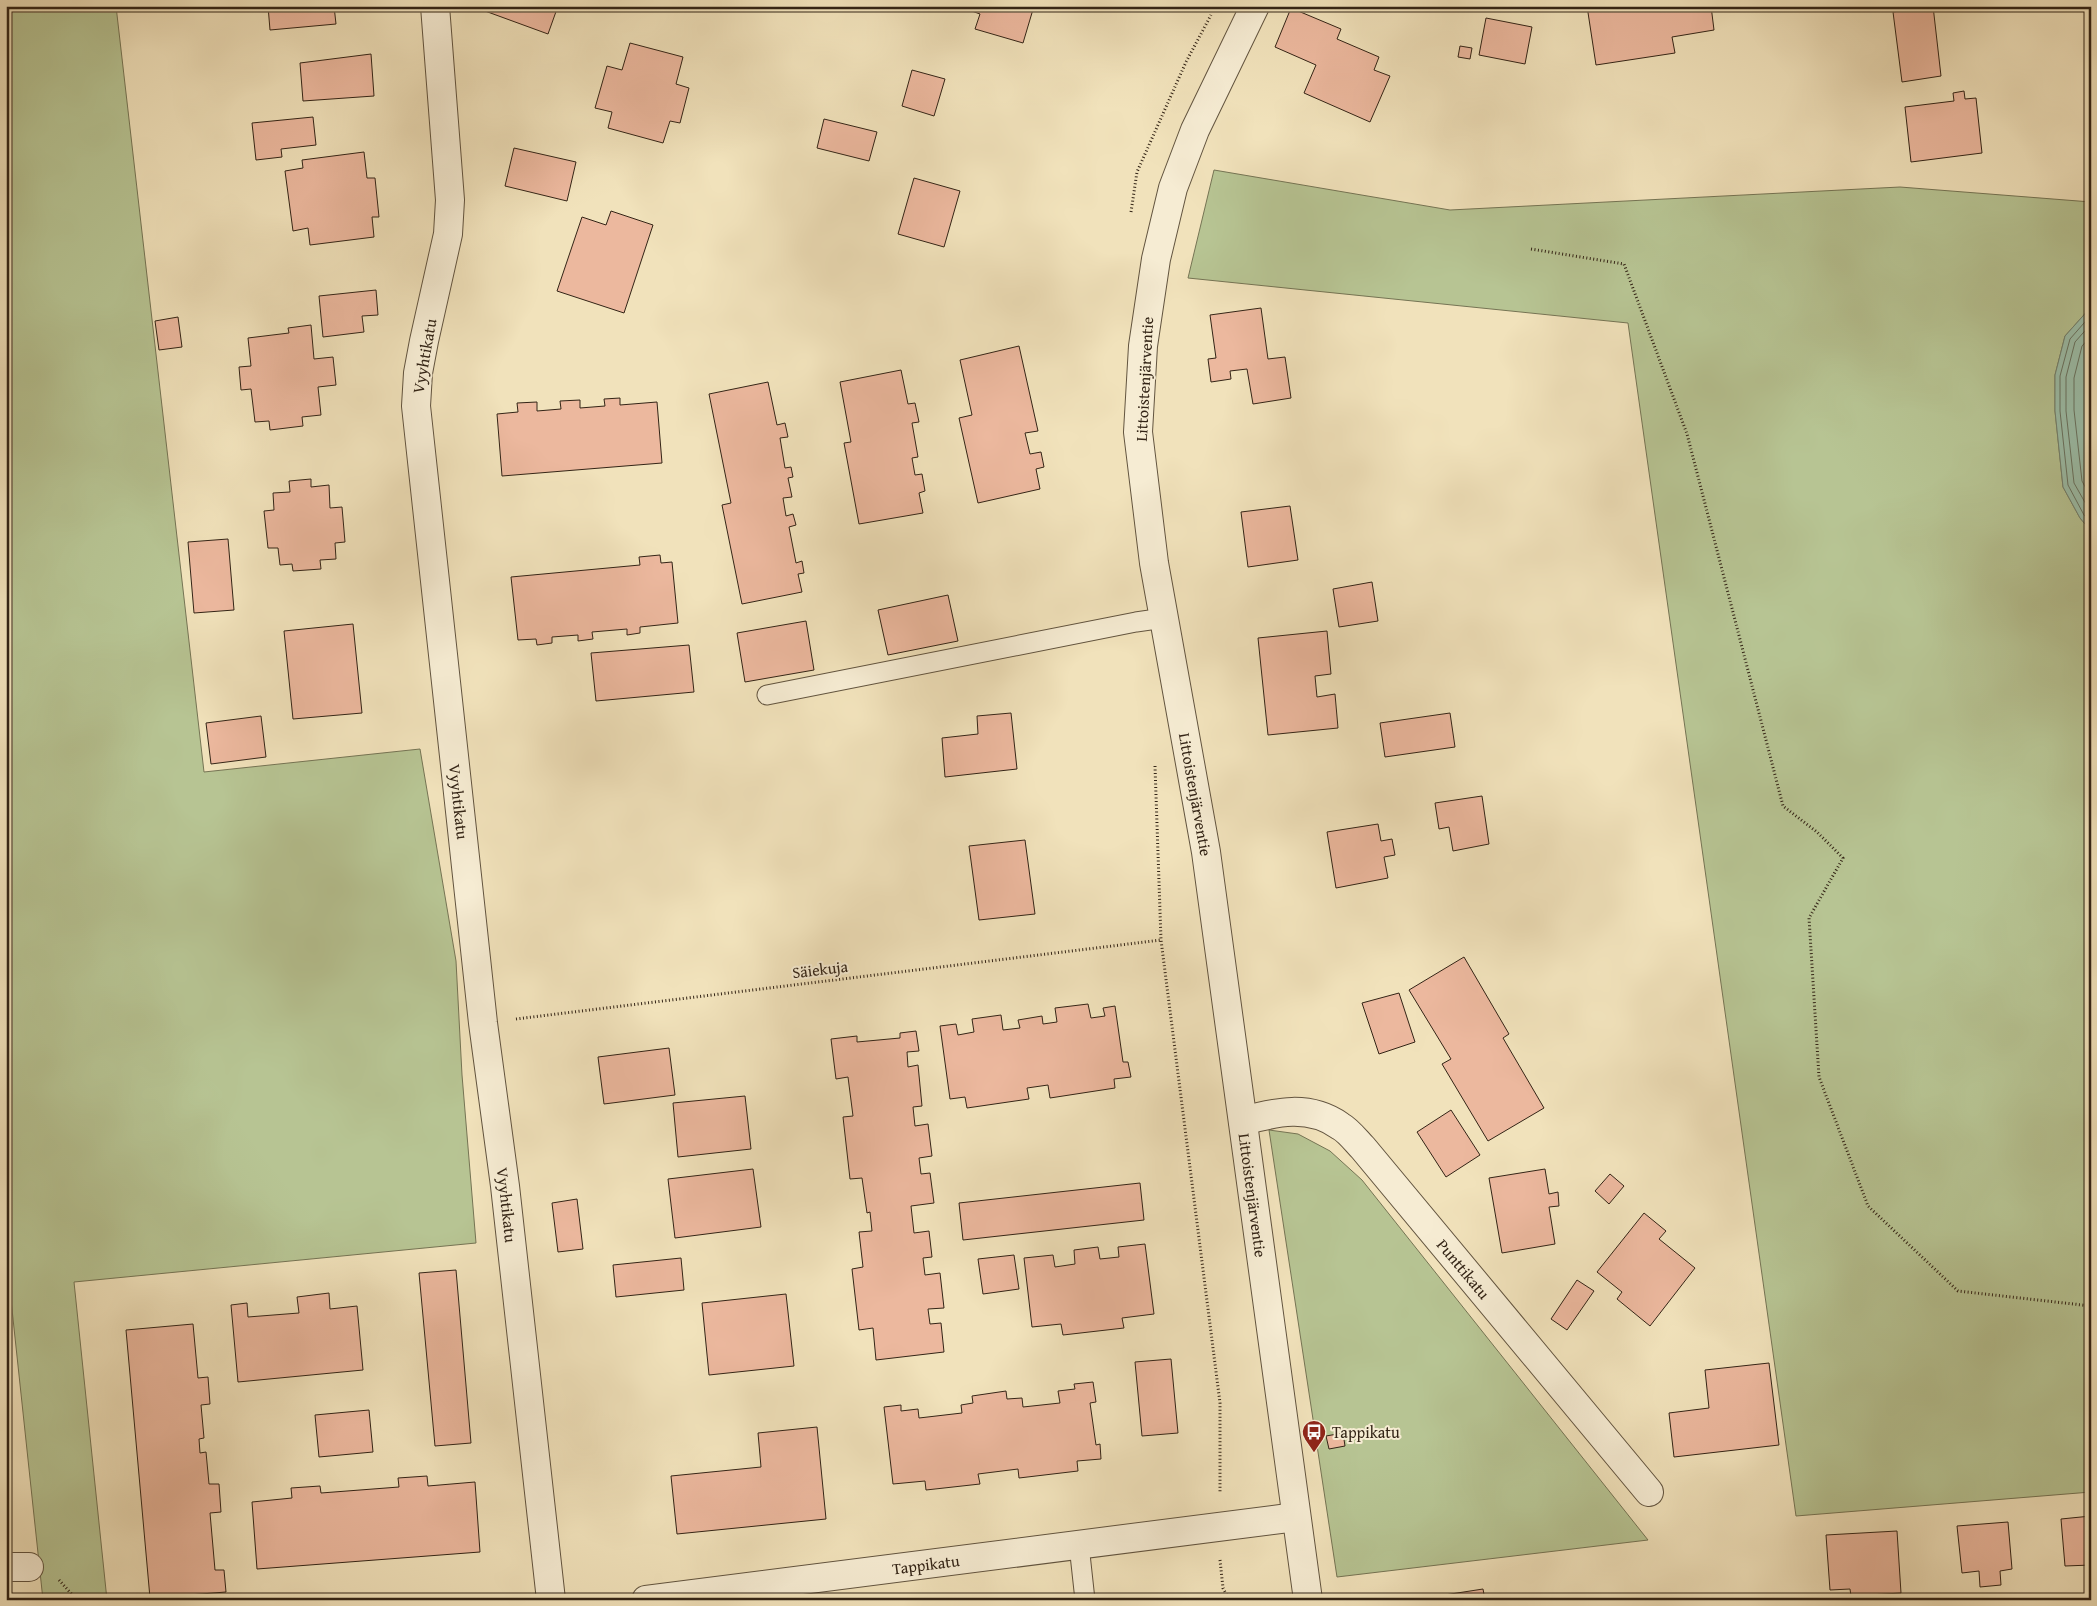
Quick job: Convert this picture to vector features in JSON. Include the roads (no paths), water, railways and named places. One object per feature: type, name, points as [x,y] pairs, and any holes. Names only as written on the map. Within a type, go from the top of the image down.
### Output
[{"type":"street","name":"Vyyhtikatu","points":[[435,6],[450,200],[448,234],[418,373],[416,406],[483,1023],[505,1186],[551,1600]]},
{"type":"street","name":"Littoistenjärventie","points":[[1255,6],[1195,130],[1173,188],[1156,259],[1143,346],[1138,432],[1154,564],[1206,852],[1308,1600]]},
{"type":"street","name":"Punttikatu","points":[[1242,1121],[1286,1110],[1315,1114],[1340,1126],[1363,1148],[1648,1492]]},
{"type":"street","name":"Tappikatu","points":[[646,1600],[1296,1517]]},
{"type":"lane","points":[[767,695],[1164,618]]},
{"type":"lane","points":[[1079,1545],[1085,1600]]},
{"type":"water","points":[[2091,307],[2091,531],[2080,518],[2063,487],[2055,411],[2055,375],[2065,336]]},
{"type":"place","name":"Tappikatu","points":[[1314,1453]]}]
